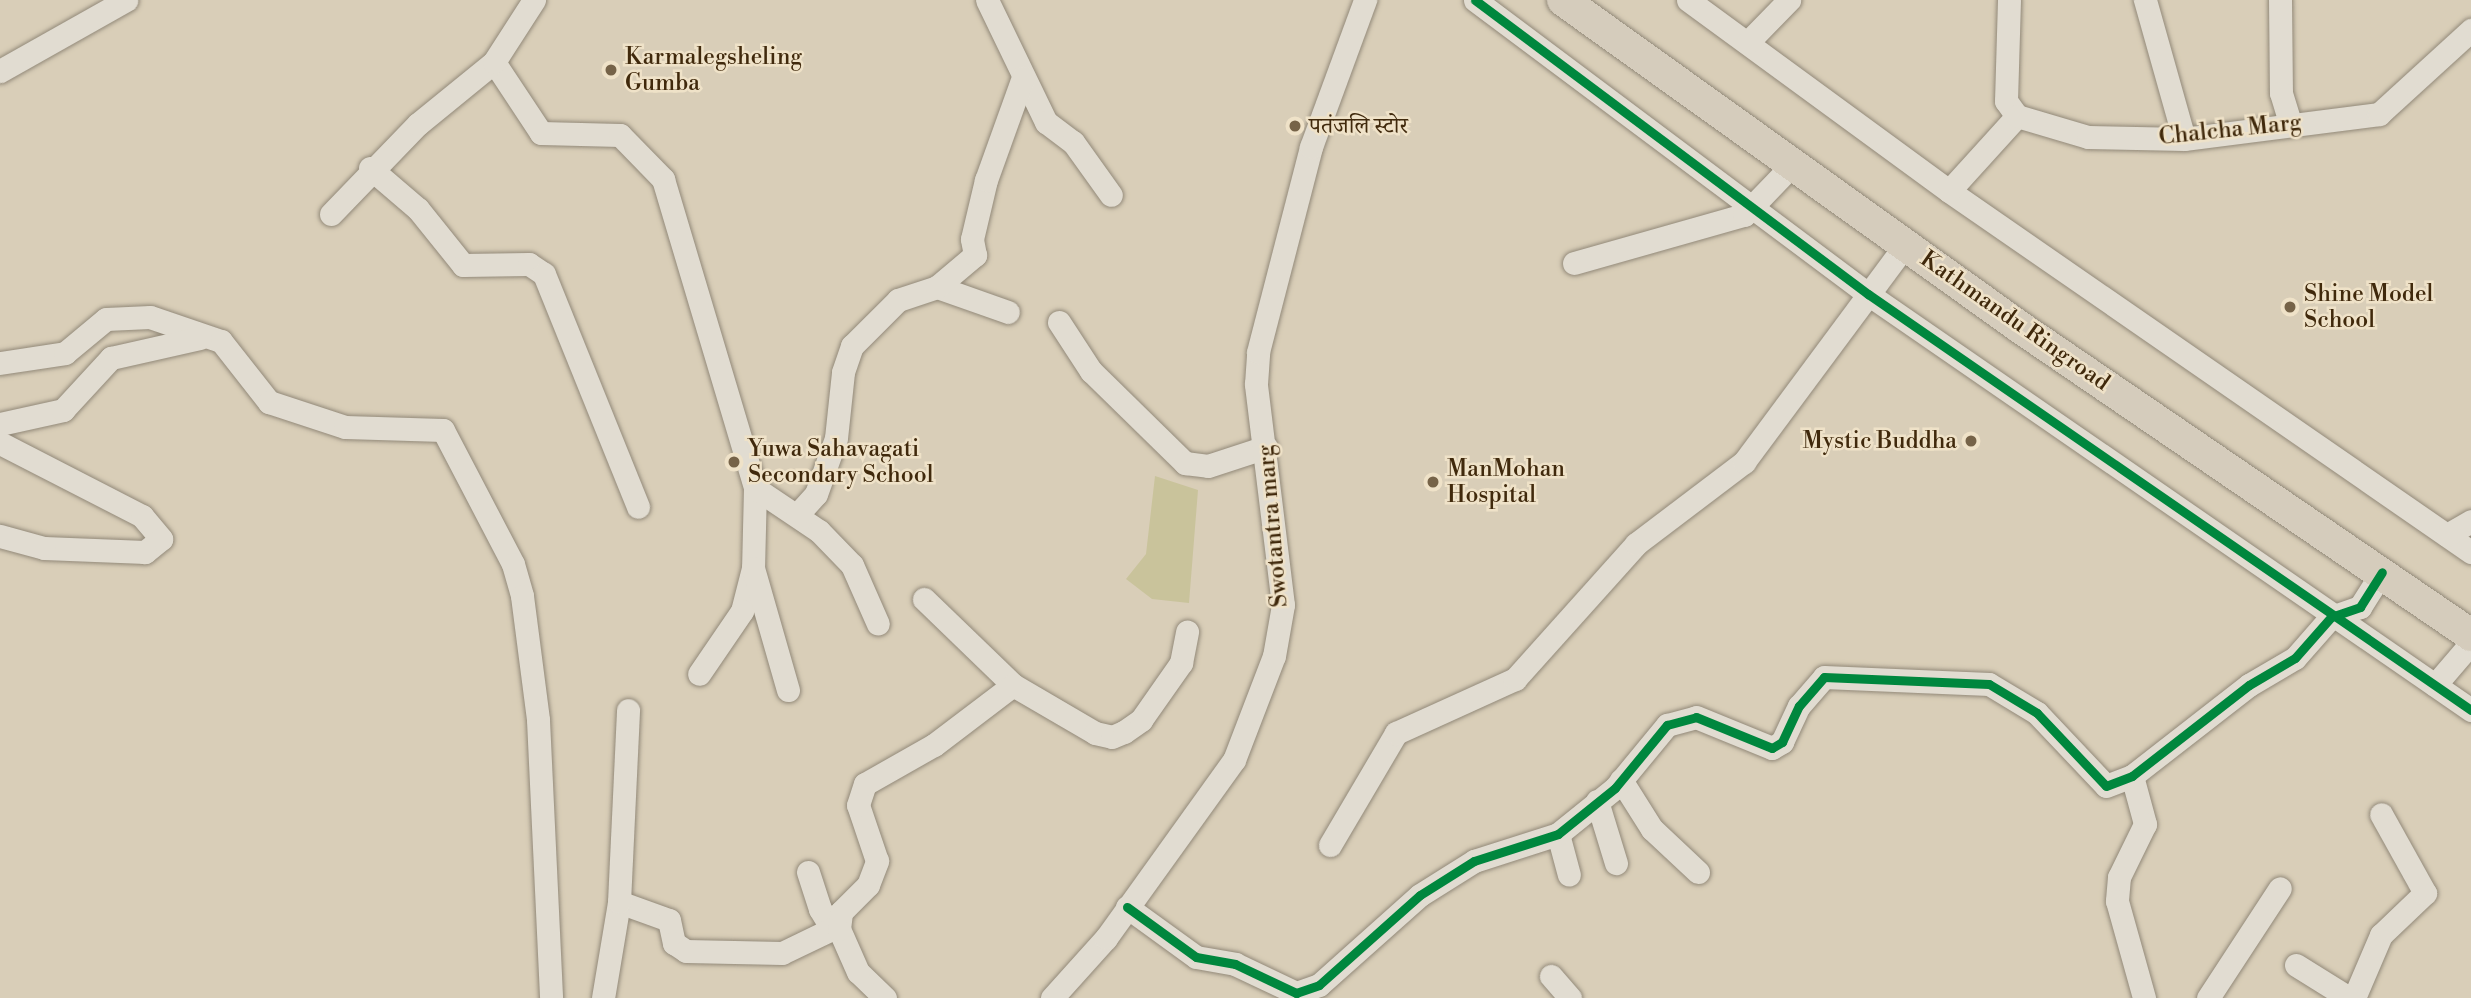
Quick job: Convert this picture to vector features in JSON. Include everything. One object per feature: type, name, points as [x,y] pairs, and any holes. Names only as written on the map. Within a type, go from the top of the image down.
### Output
[{"type":"highway","name":"Kathmandu Ringroad","points":[[1563,0],[1906,244],[2471,635]]},
{"type":"street","points":[[0,71],[126,0]]},
{"type":"street","points":[[331,214],[370,168],[494,62],[534,0]]},
{"type":"street","points":[[987,0],[1046,122],[1073,142],[1111,195]]},
{"type":"street","name":"Swotantra marg","points":[[1052,998],[1127,906],[1234,760],[1274,656],[1283,605],[1266,447],[1256,384],[1258,352],[1311,147],[1365,0]]},
{"type":"street","points":[[1475,0],[1868,295],[2330,617],[2471,710]]},
{"type":"street","points":[[1688,0],[1949,191],[2471,552]]},
{"type":"street","points":[[1748,42],[1789,0]]},
{"type":"street","points":[[1949,191],[2017,116],[2006,101],[2008,0]]},
{"type":"street","points":[[2145,0],[2184,139]]},
{"type":"street","points":[[2280,0],[2281,93],[2290,124]]},
{"type":"street","name":"Chalcha Marg","points":[[2017,116],[2088,138],[2184,139],[2379,114],[2471,30]]},
{"type":"street","points":[[494,62],[541,133],[620,135],[652,162],[755,488],[753,568],[743,611],[699,674]]},
{"type":"street","points":[[797,515],[816,494],[836,438],[843,372],[852,346],[898,300],[937,287],[975,256],[972,239],[986,180],[1023,77]]},
{"type":"street","points":[[1574,263],[1755,209],[1794,163]]},
{"type":"street","points":[[370,168],[418,209],[463,265],[529,264],[544,274],[638,507]]},
{"type":"street","points":[[1330,845],[1396,733],[1515,679],[1636,544],[1744,462],[1859,315],[1868,295],[1906,244]]},
{"type":"street","points":[[937,287],[1008,312]]},
{"type":"street","points":[[0,362],[65,353],[106,319],[150,317],[178,323],[200,338]]},
{"type":"street","points":[[1059,322],[1091,371],[1185,463],[1208,466],[1266,447]]},
{"type":"street","points":[[0,424],[63,410],[111,358],[200,338],[221,341],[269,402],[345,427],[443,430],[456,449],[522,596],[538,720],[551,998]]},
{"type":"street","points":[[0,443],[142,516],[161,539],[145,552],[44,548],[0,536]]},
{"type":"street","points":[[755,488],[797,515],[852,565],[878,624]]},
{"type":"street","points":[[2446,535],[2471,521]]},
{"type":"street","points":[[753,568],[788,690]]},
{"type":"street","points":[[1127,906],[1196,957],[1235,964],[1296,996],[1319,985],[1420,895],[1474,861],[1558,834],[1621,780],[1667,726],[1696,717],[1772,748],[1783,742],[1799,706],[1824,677],[1989,684],[2037,713],[2106,786],[2132,776],[2249,685],[2295,658],[2330,617],[2360,607],[2382,572]]},
{"type":"street","points":[[925,599],[1013,685],[1112,737],[1141,720],[1181,663],[1187,632]]},
{"type":"street","points":[[2435,685],[2471,643]]},
{"type":"street","points":[[620,902],[669,920],[674,943],[685,951],[782,953],[836,929],[841,912],[867,884],[877,861],[858,806],[861,789],[934,745],[1013,685]]},
{"type":"street","points":[[603,998],[620,902],[618,812],[628,710]]},
{"type":"street","points":[[875,767],[934,745]]},
{"type":"street","points":[[2132,776],[2145,824],[2119,877],[2116,901],[2144,998]]},
{"type":"street","points":[[1621,780],[1652,829],[1698,872]]},
{"type":"street","points":[[1597,802],[1616,863]]},
{"type":"street","points":[[2296,965],[2351,998],[2381,935],[2425,893],[2381,814]]},
{"type":"street","points":[[1558,834],[1569,875]]},
{"type":"street","points":[[808,872],[858,972],[885,998]]},
{"type":"street","points":[[2208,998],[2280,888]]},
{"type":"street","points":[[1550,976],[1570,998]]},
{"type":"shaded area","points":[[1155,476],[1198,490],[1189,603],[1152,599],[1126,579],[1146,554]]},
{"type":"cycle path","points":[[1475,0],[1868,294],[2471,710]]},
{"type":"cycle path","points":[[1127,907],[1196,957],[1235,964],[1296,993],[1319,985],[1420,895],[1474,861],[1558,834],[1615,788],[1667,725],[1696,717],[1772,748],[1782,742],[1799,706],[1824,677],[1989,684],[2037,713],[2106,786],[2132,776],[2249,685],[2295,658],[2331,617],[2360,607],[2382,572]]},
{"type":"place","name":"Karmalegsheling Gumba","points":[[611,70]]},
{"type":"place","name":"पतंजलि स्टोर","points":[[1295,126]]},
{"type":"place","name":"Shine Model School","points":[[2290,307]]},
{"type":"place","name":"Mystic Buddha","points":[[1971,441]]},
{"type":"place","name":"Yuwa Sahavagati Secondary School","points":[[734,462]]},
{"type":"place","name":"ManMohan Hospital","points":[[1433,482]]}]
